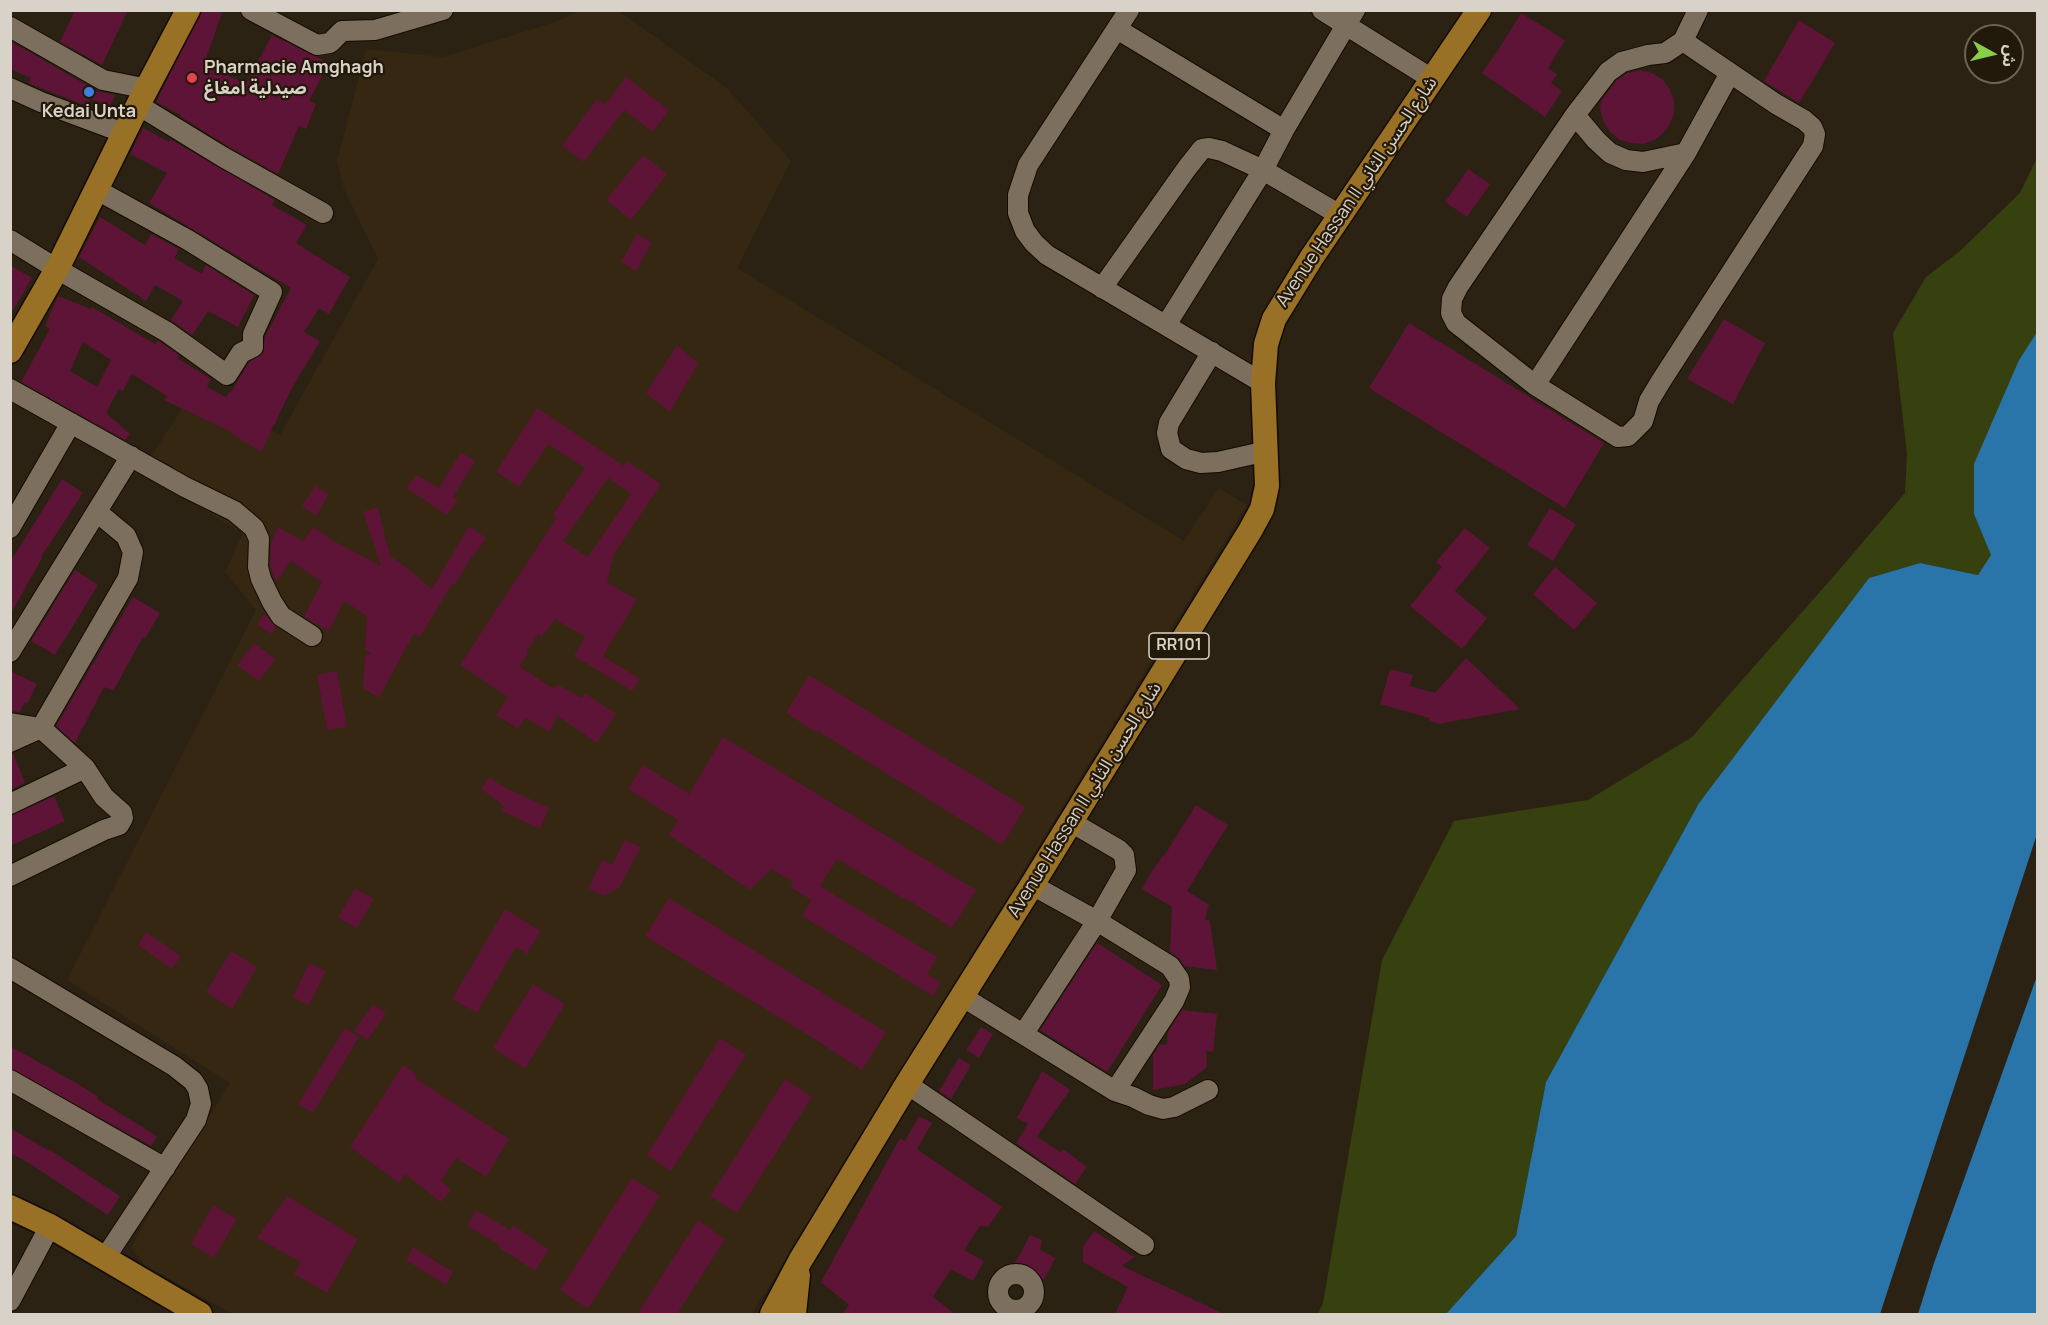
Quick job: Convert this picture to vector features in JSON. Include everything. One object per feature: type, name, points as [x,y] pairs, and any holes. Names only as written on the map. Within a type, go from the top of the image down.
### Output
[{"type":"main road","points":[[10,351],[57,269],[188,10]]},
{"type":"main road","name":"Avenue Hassan II شارع الحسن الثاني","points":[[772,1314],[800,1262],[907,1084],[1250,531],[1265,499],[1268,474],[1263,383],[1266,344],[1274,319],[1285,298],[1340,215],[1479,10]]},
{"type":"main road","points":[[10,1207],[50,1226],[200,1314]]},
{"type":"main road","name":"Avenue Hassan II شارع الحسن الثاني","points":[[794,1314],[800,1262]]},
{"type":"street","points":[[251,10],[317,45],[330,43],[342,31],[375,30],[443,10]]},
{"type":"street","points":[[1129,10],[1028,165],[1018,195],[1018,213],[1025,231],[1047,255],[1263,383]]},
{"type":"street","points":[[1322,10],[1351,18],[1432,79]]},
{"type":"street","points":[[1683,41],[1776,104],[1804,120],[1812,127],[1815,134],[1814,146],[1649,400],[1643,421],[1628,436],[1618,437],[1535,385],[1456,323],[1451,312],[1452,299],[1575,115],[1608,72],[1622,62],[1665,53],[1683,41],[1698,10]]},
{"type":"street","points":[[1167,326],[1263,170],[1284,130],[1351,18]]},
{"type":"street","points":[[10,27],[103,80],[143,97],[223,156],[323,213]]},
{"type":"street","points":[[1117,29],[1284,130]]},
{"type":"street","points":[[1535,385],[1686,153],[1730,73]]},
{"type":"street","points":[[10,88],[124,133]]},
{"type":"street","points":[[1575,115],[1610,153],[1626,160],[1643,162],[1686,153]]},
{"type":"street","points":[[1102,288],[1202,149],[1222,151],[1263,170],[1340,215]]},
{"type":"street","points":[[10,240],[167,332],[227,375],[241,353],[253,347],[253,334],[272,292],[189,240],[97,190]]},
{"type":"street","points":[[1212,352],[1169,423],[1167,433],[1172,449],[1186,459],[1201,463],[1218,462],[1267,451]]},
{"type":"street","points":[[10,389],[234,511],[254,528],[259,539],[258,567],[272,602],[281,616],[312,636]]},
{"type":"street","points":[[10,528],[71,423]]},
{"type":"street","points":[[10,652],[130,456]]},
{"type":"street","points":[[10,742],[41,728],[128,578],[133,552],[126,536],[97,512]]},
{"type":"street","points":[[10,723],[41,728],[85,768],[104,797],[122,813],[123,818],[119,825],[104,830],[10,876]]},
{"type":"street","points":[[10,804],[85,768]]},
{"type":"street","points":[[1024,1033],[1097,921],[1126,870],[1124,855],[1071,822]]},
{"type":"street","points":[[1032,885],[1097,921],[1170,966],[1179,979],[1180,987],[1174,1001],[1115,1092]]},
{"type":"street","points":[[10,968],[174,1066],[193,1081],[201,1097],[199,1112],[105,1258]]},
{"type":"street","points":[[963,997],[1024,1033],[1115,1092],[1133,1096],[1149,1105],[1163,1109],[1174,1107],[1208,1090]]},
{"type":"street","points":[[10,1080],[165,1168]]},
{"type":"street","points":[[907,1084],[1144,1245]]},
{"type":"street","points":[[10,1301],[50,1226]]},
{"type":"shaded area","points":[[579,11],[619,11],[727,88],[791,161],[737,268],[1184,541],[1219,488],[1247,505],[752,1314],[233,1314],[146,1266],[131,1248],[230,1083],[67,980],[256,610],[225,572],[243,533],[164,486],[175,468],[152,455],[192,393],[280,435],[378,259],[344,189],[337,161],[366,49],[443,57],[558,21]]},
{"type":"green space","points":[[2037,158],[2037,332],[2019,360],[1974,514],[1992,555],[1978,575],[1920,563],[1869,578],[1699,803],[1546,1082],[1516,1236],[1446,1314],[1318,1314],[1323,1303],[1382,960],[1454,821],[1588,800],[1692,737],[1833,577],[1905,493],[1907,454],[1893,333],[1926,277],[1960,251],[2020,193]]},
{"type":"water","points":[[2037,332],[2037,834],[1880,1314],[1446,1314],[1516,1236],[1546,1082],[1699,803],[1869,578],[1920,563],[1978,575],[1991,555],[1974,514],[1974,464],[2019,360]]},
{"type":"water","points":[[2037,976],[2037,1314],[1918,1314],[1934,1263]]},
{"type":"building","points":[[75,10],[128,10],[102,65],[60,42]]},
{"type":"building","points":[[202,10],[223,10],[204,64],[246,84],[272,35],[329,63],[309,101],[316,104],[306,129],[299,126],[278,174],[156,102]]},
{"type":"building","points":[[1521,13],[1565,40],[1548,68],[1557,74],[1551,83],[1562,91],[1545,117],[1482,73]]},
{"type":"building","points":[[1799,20],[1835,43],[1799,103],[1764,81]]},
{"type":"building","points":[[10,41],[97,91],[115,95],[110,107],[90,99],[87,106],[28,83],[31,78],[10,69]]},
{"type":"building","points":[[1640,70],[1652,73],[1663,80],[1674,101],[1674,113],[1670,124],[1654,140],[1643,144],[1620,140],[1610,132],[1600,110],[1601,101],[1616,81],[1627,73]]},
{"type":"building","points":[[626,77],[669,110],[653,132],[624,110],[584,162],[562,146],[597,99],[605,105]]},
{"type":"building","points":[[143,128],[169,142],[170,139],[275,200],[272,205],[307,225],[296,243],[350,277],[329,314],[319,308],[304,332],[320,341],[292,388],[261,452],[223,428],[164,400],[167,396],[132,374],[123,391],[119,389],[106,413],[130,434],[125,440],[21,382],[50,329],[45,326],[58,296],[91,309],[92,307],[155,344],[160,342],[179,355],[177,358],[211,379],[207,387],[226,397],[249,362],[263,353],[265,337],[291,288],[149,203],[167,173],[130,154]],"holes":[[[83,342],[111,360],[97,387],[70,371]]]},
{"type":"building","points":[[643,155],[667,174],[631,220],[606,200]]},
{"type":"building","points":[[1468,169],[1490,184],[1467,217],[1445,202]]},
{"type":"building","points":[[100,217],[145,245],[151,234],[179,249],[174,258],[202,274],[206,265],[254,295],[238,327],[208,311],[192,335],[171,320],[183,301],[155,285],[146,301],[79,257]]},
{"type":"building","points":[[637,234],[652,243],[636,271],[621,262]]},
{"type":"building","points":[[10,265],[32,278],[10,315]]},
{"type":"building","points":[[1724,319],[1765,343],[1733,404],[1687,379]]},
{"type":"building","points":[[1409,323],[1604,443],[1565,508],[1369,388]]},
{"type":"building","points":[[677,345],[698,363],[670,412],[646,393]]},
{"type":"building","points":[[537,408],[624,466],[627,461],[661,484],[614,554],[607,582],[637,600],[603,656],[640,679],[632,691],[574,656],[585,637],[555,619],[542,637],[538,634],[519,666],[554,689],[557,684],[582,698],[585,693],[616,714],[597,743],[558,716],[549,732],[525,718],[518,729],[496,715],[508,697],[460,665],[557,517],[553,514],[585,468],[548,444],[519,487],[496,472]],"holes":[[[608,478],[631,494],[588,557],[563,541]]]},
{"type":"building","points":[[461,452],[475,461],[453,497],[458,500],[447,515],[406,488],[417,475],[439,488]]},
{"type":"building","points":[[62,479],[83,493],[41,557],[10,615],[10,562]]},
{"type":"building","points":[[315,486],[329,494],[316,516],[302,506]]},
{"type":"building","points":[[378,507],[390,556],[432,589],[469,526],[486,538],[454,586],[452,584],[420,637],[414,633],[379,698],[363,688],[365,655],[372,654],[365,650],[367,616],[344,601],[329,631],[304,617],[322,582],[291,561],[276,582],[270,566],[271,542],[278,527],[303,541],[313,527],[330,539],[381,566],[363,512]]},
{"type":"building","points":[[1550,508],[1576,524],[1553,561],[1527,545]]},
{"type":"building","points":[[1465,528],[1490,548],[1455,591],[1487,618],[1462,649],[1410,606],[1442,567],[1436,562]]},
{"type":"building","points":[[1555,567],[1597,603],[1574,630],[1533,594]]},
{"type":"building","points":[[75,570],[98,585],[55,655],[31,641]]},
{"type":"building","points":[[133,597],[160,613],[145,638],[143,637],[113,691],[104,687],[75,743],[56,726]]},
{"type":"building","points":[[265,613],[276,627],[272,634],[257,625]]},
{"type":"building","points":[[254,643],[276,659],[259,681],[237,665]]},
{"type":"building","points":[[1466,658],[1520,709],[1438,724],[1429,718],[1380,704],[1390,669],[1413,675],[1410,686],[1435,693]]},
{"type":"building","points":[[10,671],[37,684],[27,704],[25,702],[20,712],[10,711]]},
{"type":"building","points":[[337,671],[347,727],[327,730],[317,675]]},
{"type":"building","points":[[809,675],[1025,807],[1002,845],[786,713]]},
{"type":"building","points":[[723,737],[976,890],[952,928],[837,859],[820,886],[937,957],[927,974],[941,982],[933,996],[802,916],[811,900],[790,887],[793,882],[771,869],[750,890],[669,835],[678,820],[628,789],[643,765],[689,794]]},
{"type":"building","points":[[13,753],[25,783],[10,790],[10,754]]},
{"type":"building","points":[[490,777],[502,786],[549,808],[540,829],[502,811],[504,806],[481,789]]},
{"type":"building","points":[[54,796],[65,821],[10,846],[10,816]]},
{"type":"building","points":[[1196,805],[1228,825],[1187,891],[1209,905],[1205,919],[1210,921],[1217,970],[1184,966],[1180,959],[1170,952],[1172,907],[1142,889]]},
{"type":"building","points":[[625,840],[641,847],[619,888],[603,896],[588,888],[603,859],[612,865]]},
{"type":"building","points":[[355,888],[374,899],[357,928],[338,918]]},
{"type":"building","points":[[669,898],[886,1032],[862,1070],[645,936]]},
{"type":"building","points":[[505,909],[541,931],[527,954],[516,947],[477,1013],[452,999]]},
{"type":"building","points":[[146,932],[181,956],[172,969],[138,945]]},
{"type":"building","points":[[1097,943],[1162,985],[1107,1072],[1040,1030]]},
{"type":"building","points":[[231,951],[257,967],[232,1009],[206,992]]},
{"type":"building","points":[[309,963],[326,971],[309,1005],[293,997]]},
{"type":"building","points":[[533,984],[565,1004],[525,1069],[493,1048]]},
{"type":"building","points":[[373,1004],[386,1013],[368,1040],[354,1031]]},
{"type":"building","points":[[1182,1010],[1217,1014],[1213,1052],[1206,1051],[1207,1067],[1185,1084],[1153,1090],[1153,1055],[1159,1045],[1167,1044],[1168,1032]]},
{"type":"building","points":[[981,1027],[993,1034],[979,1058],[966,1050]]},
{"type":"building","points":[[345,1028],[359,1037],[313,1113],[298,1104]]},
{"type":"building","points":[[720,1038],[746,1055],[671,1171],[647,1155]]},
{"type":"building","points":[[10,1046],[85,1088],[98,1097],[97,1099],[157,1136],[151,1146],[10,1068]]},
{"type":"building","points":[[959,1058],[971,1065],[951,1099],[939,1091]]},
{"type":"building","points":[[403,1065],[417,1075],[415,1078],[509,1139],[486,1177],[456,1158],[441,1181],[451,1189],[441,1202],[405,1174],[399,1183],[350,1147]]},
{"type":"building","points":[[1042,1071],[1070,1090],[1037,1137],[1061,1152],[1063,1149],[1087,1167],[1075,1184],[1016,1143],[1028,1124],[1017,1118]]},
{"type":"building","points":[[785,1079],[812,1097],[737,1213],[710,1196]]},
{"type":"building","points":[[919,1116],[932,1123],[917,1149],[1002,1207],[988,1227],[980,1226],[964,1250],[984,1261],[973,1281],[951,1269],[933,1297],[955,1314],[842,1314],[849,1305],[821,1282],[900,1138],[905,1141]]},
{"type":"building","points":[[10,1128],[49,1149],[120,1196],[108,1215],[10,1153]]},
{"type":"building","points":[[632,1178],[660,1196],[588,1309],[560,1290]]},
{"type":"building","points":[[287,1196],[358,1239],[327,1293],[294,1274],[301,1262],[257,1238]]},
{"type":"building","points":[[213,1205],[237,1219],[214,1258],[191,1244]]},
{"type":"building","points":[[476,1210],[510,1230],[513,1225],[549,1250],[535,1271],[498,1247],[500,1245],[467,1226]]},
{"type":"building","points":[[698,1220],[725,1239],[677,1314],[637,1314]]},
{"type":"building","points":[[1094,1231],[1134,1257],[1122,1266],[1224,1314],[1115,1314],[1128,1287],[1083,1262],[1083,1247]]},
{"type":"building","points":[[1030,1235],[1042,1240],[1040,1250],[1055,1258],[1044,1280],[1030,1270],[1024,1273],[1011,1267]]},
{"type":"building","points":[[413,1247],[453,1272],[446,1285],[406,1260]]},
{"type":"place","name":"Pharmacie Amghagh صيدلية امغاغ","points":[[192,78]]},
{"type":"place","name":"Kedai Unta","points":[[89,92]]}]
